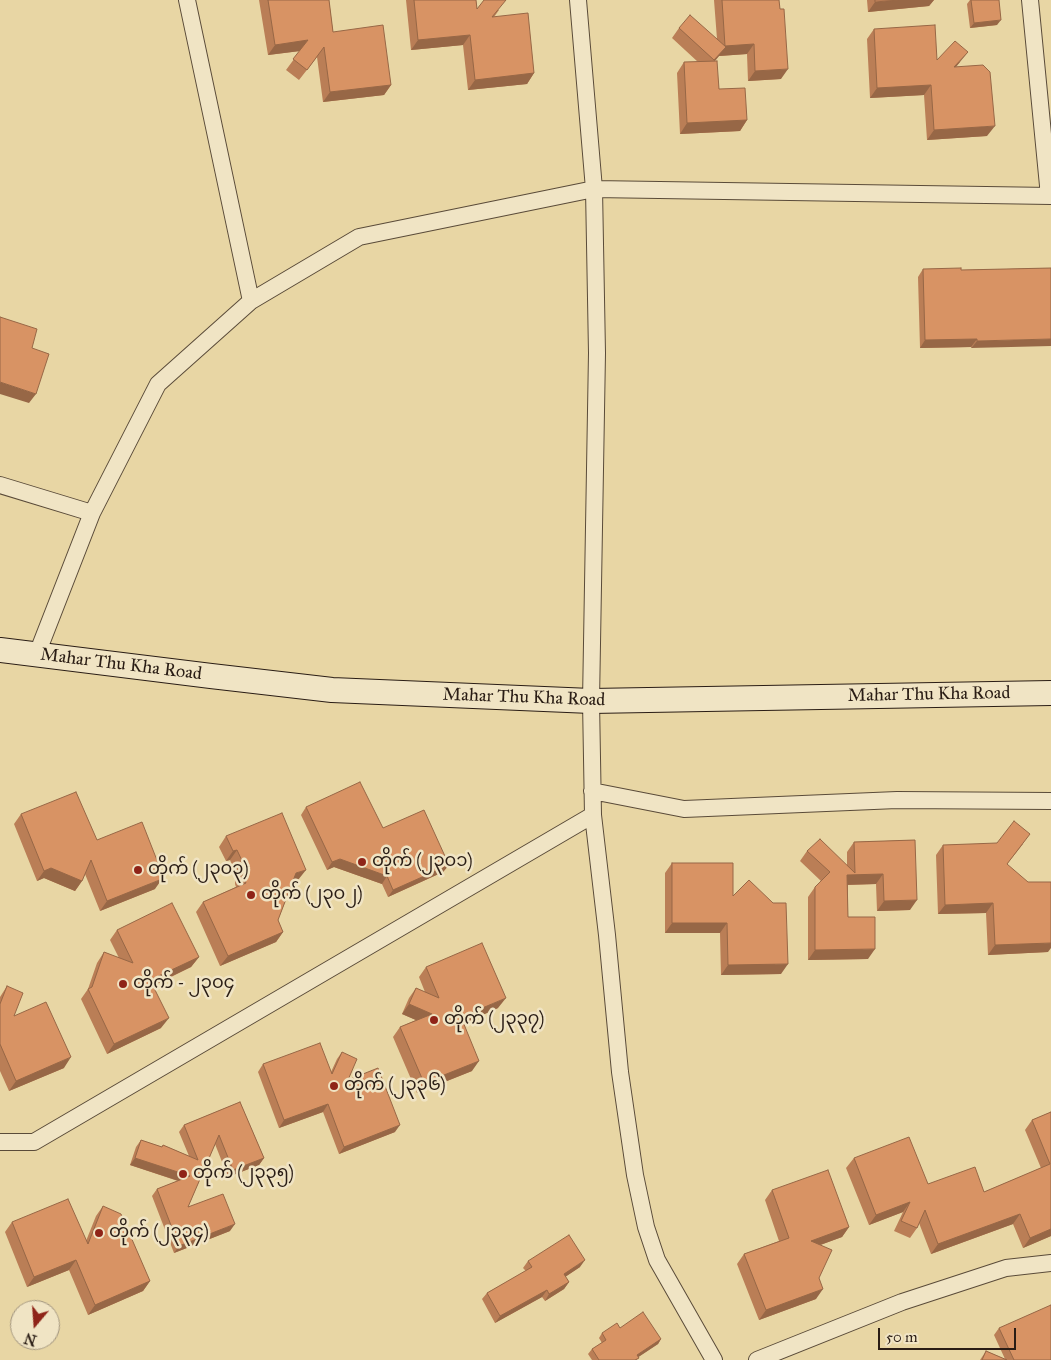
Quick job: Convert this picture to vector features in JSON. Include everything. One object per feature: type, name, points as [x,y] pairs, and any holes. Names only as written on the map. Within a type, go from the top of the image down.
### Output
[{"type":"main road","name":"Mahar Thu Kha Road","points":[[0,650],[332,690],[591,702],[1051,693]]},
{"type":"street","points":[[187,0],[251,301]]},
{"type":"street","points":[[578,0],[594,188],[597,353],[591,702],[594,815],[620,1072],[635,1175],[646,1228],[657,1260],[714,1360]]},
{"type":"street","points":[[37,654],[92,513],[158,384],[251,301],[359,237],[594,188],[1050,196],[1030,0]]},
{"type":"street","points":[[0,485],[92,513]]},
{"type":"street","points":[[592,791],[684,809],[897,800],[1051,801]]},
{"type":"street","points":[[0,1142],[34,1142],[594,815]]},
{"type":"street","points":[[756,1360],[902,1302],[1006,1268],[1051,1263]]},
{"type":"building","points":[[268,0],[329,0],[333,32],[383,25],[391,85],[330,92],[324,47],[307,70],[293,59],[308,40],[275,45]]},
{"type":"building","points":[[414,0],[476,0],[477,9],[484,0],[506,0],[492,17],[528,13],[534,73],[475,80],[470,35],[418,40]]},
{"type":"building","points":[[722,0],[779,0],[780,9],[784,9],[788,69],[755,71],[754,44],[725,46]]},
{"type":"building","points":[[875,0],[899,0],[875,2]]},
{"type":"building","points":[[971,0],[999,0],[1001,20],[974,23]]},
{"type":"building","points":[[690,15],[726,47],[714,60],[679,28]]},
{"type":"building","points":[[935,25],[937,60],[955,41],[968,52],[954,67],[983,65],[990,72],[995,126],[934,130],[931,85],[877,88],[874,29]]},
{"type":"building","points":[[717,61],[719,89],[745,88],[747,120],[687,123],[684,62]]},
{"type":"building","points":[[961,268],[961,270],[1051,268],[1051,339],[925,340],[923,269]]},
{"type":"building","points":[[0,317],[37,329],[32,348],[49,354],[36,394],[0,382]]},
{"type":"building","points":[[360,782],[383,828],[424,810],[449,865],[393,890],[387,876],[340,859],[332,862],[306,807]]},
{"type":"building","points":[[76,792],[97,840],[142,822],[162,873],[162,879],[107,901],[91,860],[82,881],[51,868],[44,871],[21,814]]},
{"type":"building","points":[[282,813],[306,870],[296,873],[278,920],[283,932],[228,956],[203,902],[246,883],[242,874],[242,868],[245,867],[237,850],[233,851],[226,836]]},
{"type":"building","points":[[1014,821],[1030,834],[1007,864],[1028,882],[1051,882],[1051,943],[995,945],[993,903],[945,905],[943,845],[997,843]]},
{"type":"building","points":[[820,839],[855,873],[854,842],[915,840],[917,900],[884,901],[883,874],[847,875],[848,917],[875,917],[875,949],[815,950],[815,887],[830,872],[807,851]]},
{"type":"building","points":[[672,863],[733,863],[733,896],[749,880],[773,903],[786,903],[788,964],[728,965],[727,923],[672,923]]},
{"type":"building","points":[[172,903],[199,957],[150,980],[169,1018],[114,1044],[88,989],[92,987],[104,952],[133,963],[117,930]]},
{"type":"building","points":[[482,943],[506,998],[461,1017],[479,1061],[424,1083],[400,1027],[432,1014],[409,1004],[416,988],[439,998],[426,967]]},
{"type":"building","points":[[7,986],[23,993],[14,1016],[46,1002],[71,1057],[16,1081],[0,1044],[0,1004]]},
{"type":"building","points":[[320,1043],[332,1074],[342,1052],[357,1059],[348,1080],[378,1068],[400,1125],[344,1147],[328,1104],[284,1120],[263,1064]]},
{"type":"building","points":[[240,1102],[264,1158],[233,1170],[219,1135],[188,1207],[223,1194],[235,1224],[179,1246],[157,1189],[190,1176],[135,1158],[141,1140],[162,1147],[163,1145],[198,1160],[184,1125]]},
{"type":"building","points":[[1051,1112],[1051,1229],[1030,1238],[1020,1214],[938,1244],[925,1210],[917,1228],[901,1221],[910,1202],[876,1215],[854,1158],[909,1137],[928,1184],[975,1167],[984,1192],[1050,1164],[1032,1120]]},
{"type":"building","points":[[828,1170],[849,1227],[811,1241],[832,1250],[819,1278],[823,1289],[766,1310],[744,1254],[789,1238],[772,1190]]},
{"type":"building","points":[[68,1199],[88,1244],[103,1206],[121,1214],[150,1281],[95,1305],[76,1260],[34,1277],[12,1222]]},
{"type":"building","points":[[569,1235],[585,1260],[564,1274],[569,1282],[549,1294],[547,1290],[500,1316],[487,1293],[532,1267],[528,1261]]},
{"type":"building","points":[[1051,1305],[1051,1360],[1014,1360],[999,1328]]},
{"type":"building","points":[[643,1312],[661,1339],[637,1355],[639,1358],[635,1360],[599,1360],[592,1349],[606,1340],[602,1333],[617,1323],[620,1328]]},
{"type":"building","points":[[986,1351],[1007,1360],[982,1360]]},
{"type":"place","name":"တိုက် (၂၃၀၁)","points":[[362,862]]},
{"type":"place","name":"တိုက် (၂၃၀၃)","points":[[138,870]]},
{"type":"place","name":"တိုက် (၂၃၀၂)","points":[[251,895]]},
{"type":"place","name":"တိုက် - ၂၃၀၄","points":[[123,984]]},
{"type":"place","name":"တိုက် (၂၃၃၇)","points":[[434,1020]]},
{"type":"place","name":"တိုက် (၂၃၃၆)","points":[[334,1086]]},
{"type":"place","name":"တိုက် (၂၃၃၅)","points":[[183,1174]]},
{"type":"place","name":"တိုက် (၂၃၃၄)","points":[[99,1233]]}]
